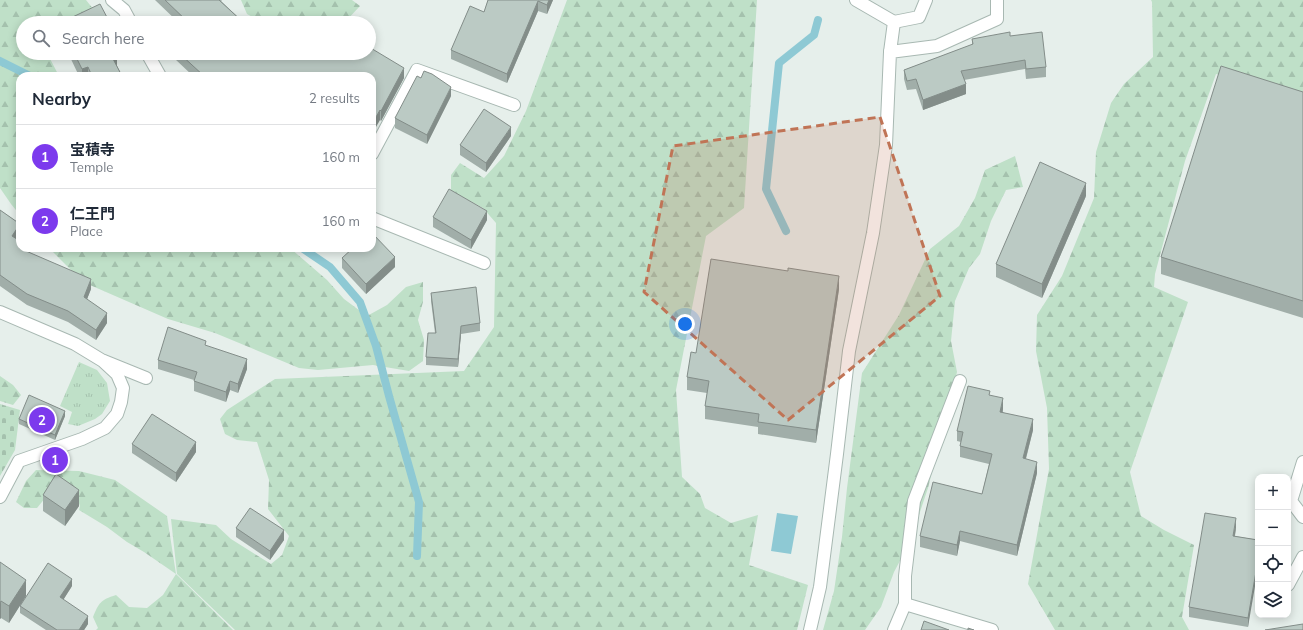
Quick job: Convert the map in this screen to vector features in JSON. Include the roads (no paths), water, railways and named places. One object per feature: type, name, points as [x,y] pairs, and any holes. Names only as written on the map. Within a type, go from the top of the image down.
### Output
[{"type":"street","points":[[112,0],[124,10],[127,16]]},
{"type":"street","points":[[856,0],[894,22],[919,17],[926,0]]},
{"type":"street","points":[[890,52],[937,46],[997,19],[997,0]]},
{"type":"street","points":[[810,630],[821,579],[849,351],[873,233],[886,145],[890,52],[894,22]]},
{"type":"street","points":[[151,60],[158,72]]},
{"type":"street","points":[[376,147],[418,70],[514,105]]},
{"type":"street","points":[[376,220],[484,263]]},
{"type":"street","points":[[0,312],[75,344],[103,361],[118,374],[123,388],[117,414],[105,428],[82,439],[19,461],[0,497]]},
{"type":"street","points":[[103,361],[146,378]]},
{"type":"street","points":[[894,630],[905,604],[905,576],[914,501],[960,381]]},
{"type":"street","points":[[1303,462],[1291,501],[1303,517]]},
{"type":"street","points":[[1290,582],[1303,557]]},
{"type":"street","points":[[905,604],[992,630]]},
{"type":"water","points":[[777,513],[798,516],[791,554],[771,551]]},
{"type":"waterway","points":[[786,231],[766,189],[779,63],[814,35],[818,20]]},
{"type":"waterway","points":[[0,61],[22,72]]},
{"type":"waterway","points":[[308,252],[330,267],[360,302],[376,346],[419,502],[417,556]]},
{"type":"place","name":"仁王門","points":[[42,420]]},
{"type":"place","name":"宝積寺","points":[[55,460]]}]
